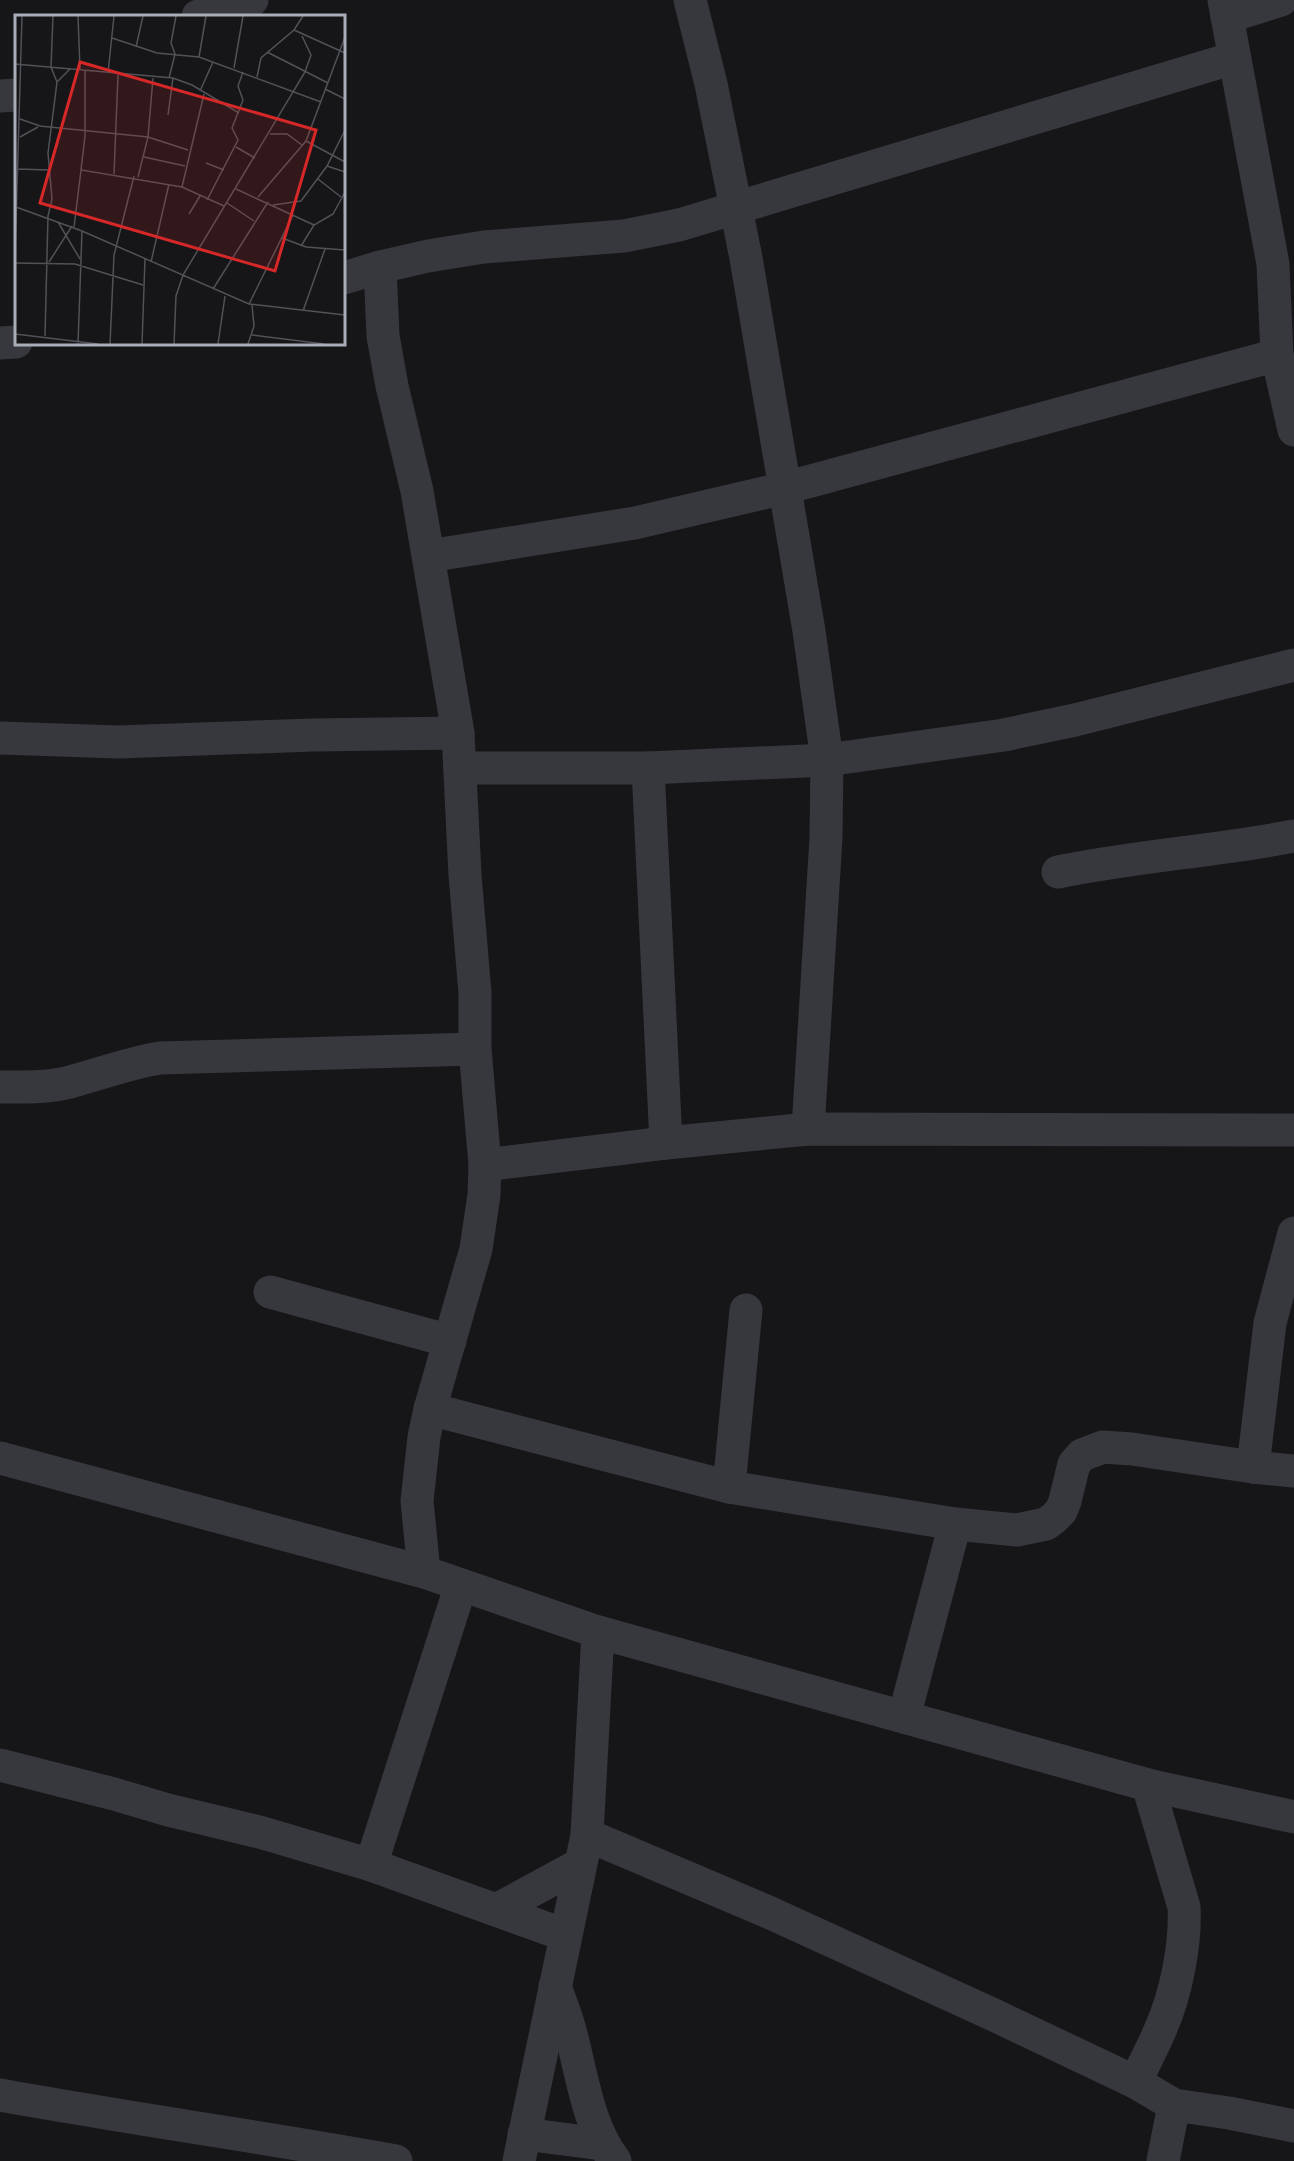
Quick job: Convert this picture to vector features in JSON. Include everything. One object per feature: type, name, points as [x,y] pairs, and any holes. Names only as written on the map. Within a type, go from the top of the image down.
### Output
[{"type":"street","points":[[201,15],[252,0]]},
{"type":"street","points":[[690,0],[736,207],[809,631],[827,760],[826,838],[808,1129]]},
{"type":"street","points":[[1281,0],[1226,8],[1234,58],[1283,262],[1277,355],[1294,430]]},
{"type":"street","points":[[345,278],[428,256],[484,247],[624,237],[679,225],[1234,58]]},
{"type":"street","points":[[0,96],[15,95]]},
{"type":"street","points":[[380,267],[383,336],[392,386],[417,491],[458,733],[465,874],[475,993],[475,1049],[484,1165],[484,1195],[476,1249],[424,1437],[417,1501],[424,1572]]},
{"type":"street","points":[[0,343],[15,342]]},
{"type":"street","points":[[429,556],[635,523],[785,488],[1277,355]]},
{"type":"street","points":[[460,768],[648,768],[827,760],[1004,735],[1075,720],[1294,665]]},
{"type":"street","points":[[0,738],[118,742],[314,735],[458,733]]},
{"type":"street","points":[[648,768],[666,1143]]},
{"type":"street","points":[[1058,872],[1294,836]]},
{"type":"street","points":[[0,1087],[40,1087],[69,1082],[129,1064],[160,1058],[475,1049]]},
{"type":"street","points":[[484,1165],[808,1129],[1294,1130]]},
{"type":"street","points":[[1253,1467],[1270,1323],[1294,1233]]},
{"type":"street","points":[[270,1292],[450,1341]]},
{"type":"street","points":[[729,1487],[746,1310]]},
{"type":"street","points":[[430,1409],[729,1487],[955,1524],[1017,1530],[1046,1524],[1061,1511],[1074,1464],[1082,1455],[1103,1447],[1294,1471]]},
{"type":"street","points":[[0,1458],[424,1572],[598,1632],[1148,1785],[1294,1817]]},
{"type":"street","points":[[904,1717],[955,1524]]},
{"type":"street","points":[[371,1865],[461,1585]]},
{"type":"street","points":[[554,1984],[570,2029],[582,2081],[609,2153],[521,2148],[554,1984],[583,1850],[598,1632]]},
{"type":"street","points":[[0,1765],[263,1833],[371,1865],[565,1935]]},
{"type":"street","points":[[1135,2082],[1162,2026],[1179,1970],[1185,1927],[1184,1907],[1148,1785]]},
{"type":"street","points":[[496,1910],[583,1850]]},
{"type":"street","points":[[583,1850],[766,1911],[1135,2082],[1174,2105],[1294,2126]]},
{"type":"street","points":[[0,2095],[296,2152],[396,2161]]},
{"type":"street","points":[[1163,2161],[1174,2105]]}]
